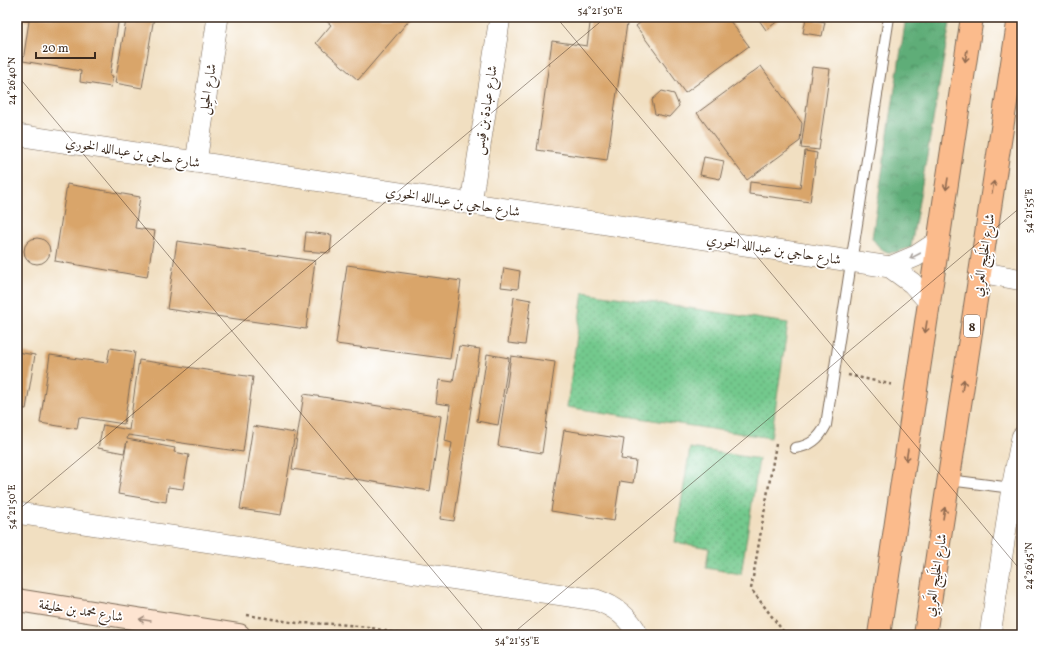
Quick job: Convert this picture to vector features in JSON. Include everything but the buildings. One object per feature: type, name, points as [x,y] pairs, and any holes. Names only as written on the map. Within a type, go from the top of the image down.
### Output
[{"type":"highway","points":[[878,633],[930,303],[972,17]]},
{"type":"highway","name":"شارع الخَلِيج العَربِي","points":[[925,635],[1019,17]]},
{"type":"main road","name":"شارع محمد بن خليفة","points":[[17,600],[241,625]]},
{"type":"street","name":"شارع الحِيل","points":[[196,162],[218,17]]},
{"type":"street","name":"شارع عبادة بن قيس","points":[[471,203],[500,17]]},
{"type":"street","name":"شارع حاجي بن عبدالله الخوري","points":[[17,135],[890,267],[912,283],[930,303]]},
{"type":"street","points":[[890,267],[916,256],[939,241]]},
{"type":"street","points":[[980,272],[1022,280]]},
{"type":"street","points":[[990,635],[1012,488],[1022,437]]},
{"type":"street","points":[[17,514],[596,600],[620,612],[631,623],[638,635]]},
{"type":"lane","points":[[795,448],[810,444],[822,433],[826,425],[850,261],[889,17]]},
{"type":"lane","points":[[949,480],[1012,488]]},
{"type":"path","points":[[833,372],[894,385]]},
{"type":"path","points":[[776,444],[751,588],[786,635]]},
{"type":"path","points":[[241,625],[298,623],[338,624],[368,627],[403,635]]},
{"type":"green space","points":[[906,17],[951,17],[911,247],[899,251],[889,252],[881,248],[872,238]]},
{"type":"green space","points":[[583,292],[788,323],[771,438],[567,407]]},
{"type":"green space","points":[[690,448],[759,459],[741,574],[706,568],[709,548],[675,542]]}]
